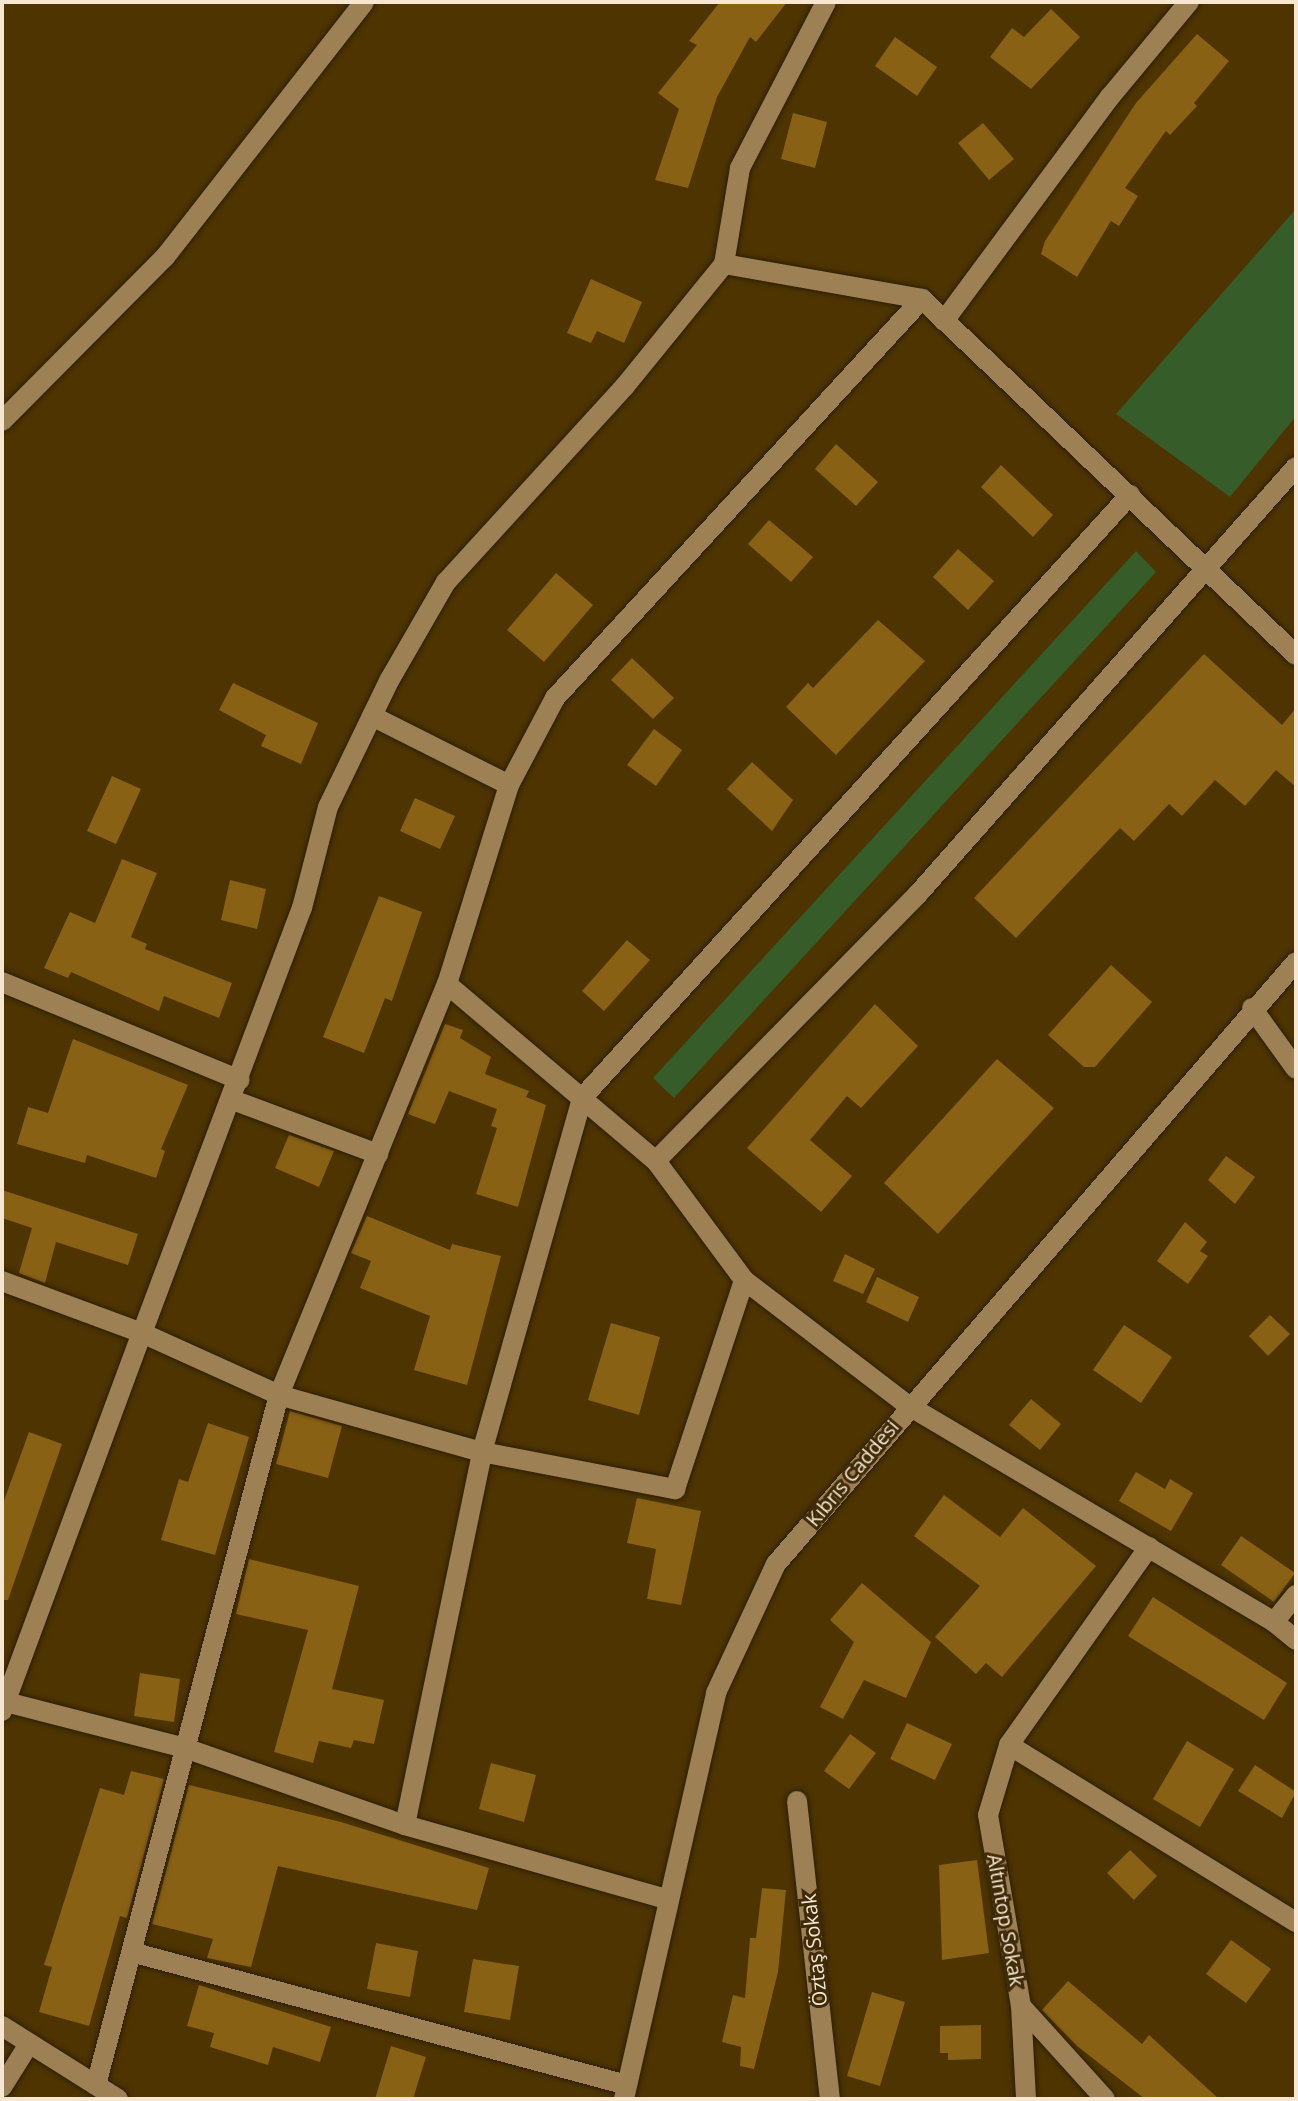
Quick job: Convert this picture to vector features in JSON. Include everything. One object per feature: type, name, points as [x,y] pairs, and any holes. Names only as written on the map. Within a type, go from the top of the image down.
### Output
[{"type":"street","points":[[2,421],[165,257],[364,2]]},
{"type":"street","points":[[667,1899],[405,1825],[185,1748],[4,1705],[142,1333],[233,1100],[302,908],[328,807],[372,716],[446,582],[625,386],[724,264],[740,168],[826,2]]},
{"type":"street","points":[[944,321],[1110,97],[1189,2]]},
{"type":"street","points":[[724,264],[922,299],[1296,655]]},
{"type":"street","points":[[96,2085],[135,1953],[185,1748],[279,1395],[447,984],[509,785],[555,698],[922,299]]},
{"type":"street","points":[[656,1161],[918,894],[1296,467]]},
{"type":"street","points":[[405,1825],[482,1452],[582,1098],[1130,495]]},
{"type":"street","points":[[372,716],[509,785]]},
{"type":"street","name":"Kıbrıs Caddesi","points":[[625,2092],[716,1693],[776,1564],[1252,1008],[1296,962]]},
{"type":"street","points":[[2,982],[240,1080]]},
{"type":"street","points":[[447,984],[656,1161],[744,1280],[909,1406],[1274,1622],[1296,1640]]},
{"type":"street","points":[[1252,1008],[1296,1069]]},
{"type":"street","points":[[233,1100],[378,1154]]},
{"type":"street","points":[[2,1281],[142,1333],[279,1395],[482,1452],[675,1489],[744,1280]]},
{"type":"street","name":"Altıntop Sokak","points":[[1026,2099],[1021,2006],[988,1815],[1009,1745],[1149,1547]]},
{"type":"street","points":[[1274,1622],[1296,1595]]},
{"type":"street","points":[[1009,1745],[1296,1922]]},
{"type":"street","name":"Öztaş Sokak","points":[[797,1801],[830,2099]]},
{"type":"street","points":[[135,1953],[625,2092]]},
{"type":"street","points":[[1021,2006],[1105,2099]]},
{"type":"street","points":[[2,2026],[118,2099]]},
{"type":"street","points":[[2,2087],[29,2044]]},
{"type":"green space","points":[[1296,209],[1296,416],[1230,497],[1116,414]]},
{"type":"green space","points":[[1136,551],[1156,572],[674,1098],[653,1078]]},
{"type":"building","points":[[720,2],[787,2],[756,42],[750,37],[717,97],[688,188],[655,180],[679,109],[658,93],[697,45],[689,41]]},
{"type":"building","points":[[1051,9],[1080,37],[1031,89],[990,57],[1012,28],[1024,37]]},
{"type":"building","points":[[1197,34],[1229,61],[1194,103],[1197,106],[1170,135],[1166,131],[1125,188],[1138,196],[1119,226],[1111,221],[1077,277],[1041,254],[1045,241],[1136,103]]},
{"type":"building","points":[[895,37],[937,67],[917,96],[875,66]]},
{"type":"building","points":[[793,113],[827,122],[815,168],[781,159]]},
{"type":"building","points":[[983,123],[1014,159],[989,180],[958,143]]},
{"type":"building","points":[[591,279],[642,302],[624,343],[597,331],[591,343],[567,333]]},
{"type":"building","points":[[836,444],[878,482],[856,506],[815,469]]},
{"type":"building","points":[[1001,465],[1053,515],[1033,537],[981,487]]},
{"type":"building","points":[[769,520],[813,557],[791,582],[748,544]]},
{"type":"building","points":[[958,549],[994,581],[968,610],[933,577]]},
{"type":"building","points":[[556,573],[593,605],[544,662],[507,630]]},
{"type":"building","points":[[878,620],[925,661],[836,755],[786,707],[808,683],[813,688]]},
{"type":"building","points":[[1204,654],[1282,725],[1296,708],[1296,787],[1276,770],[1245,806],[1215,780],[1182,816],[1169,804],[1134,841],[1120,828],[1016,938],[974,898]]},
{"type":"building","points":[[632,658],[674,698],[653,719],[611,680]]},
{"type":"building","points":[[233,683],[318,723],[301,764],[261,746],[266,735],[219,710]]},
{"type":"building","points":[[654,729],[682,750],[656,786],[627,765]]},
{"type":"building","points":[[752,762],[793,800],[772,831],[727,789]]},
{"type":"building","points":[[112,776],[141,789],[116,844],[87,831]]},
{"type":"building","points":[[415,798],[455,816],[440,849],[400,831]]},
{"type":"building","points":[[122,859],[157,873],[131,937],[147,944],[145,949],[232,983],[219,1018],[164,996],[159,1011],[71,972],[68,978],[44,968],[70,912],[95,923]]},
{"type":"building","points":[[230,880],[266,889],[257,929],[221,920]]},
{"type":"building","points":[[379,896],[422,912],[392,1001],[385,998],[364,1053],[323,1037]]},
{"type":"building","points":[[627,940],[650,960],[604,1011],[582,991]]},
{"type":"building","points":[[1111,965],[1152,1002],[1095,1067],[1084,1067],[1048,1035]]},
{"type":"building","points":[[875,1004],[918,1046],[861,1108],[847,1096],[810,1140],[852,1176],[821,1212],[747,1148]]},
{"type":"building","points":[[445,1024],[463,1030],[460,1038],[491,1057],[485,1074],[529,1091],[526,1097],[546,1105],[518,1207],[476,1194],[497,1128],[491,1126],[497,1109],[449,1091],[435,1124],[408,1114]]},
{"type":"building","points":[[73,1039],[188,1085],[161,1149],[165,1151],[156,1178],[87,1155],[85,1163],[17,1144],[28,1107],[48,1113]]},
{"type":"building","points":[[997,1059],[1054,1108],[938,1234],[884,1183]]},
{"type":"building","points":[[289,1135],[334,1151],[319,1187],[275,1168]]},
{"type":"building","points":[[1226,1156],[1255,1177],[1235,1204],[1208,1180]]},
{"type":"building","points":[[2,1190],[138,1234],[128,1265],[56,1242],[45,1283],[19,1273],[32,1228],[2,1218]]},
{"type":"building","points":[[367,1216],[450,1250],[452,1244],[501,1256],[467,1385],[414,1370],[430,1316],[360,1288],[371,1261],[351,1253]]},
{"type":"building","points":[[1185,1222],[1207,1242],[1200,1251],[1208,1256],[1188,1284],[1157,1261]]},
{"type":"building","points":[[845,1254],[875,1269],[863,1294],[833,1281]]},
{"type":"building","points":[[877,1277],[919,1297],[908,1322],[866,1302]]},
{"type":"building","points":[[1270,1315],[1290,1334],[1268,1356],[1249,1336]]},
{"type":"building","points":[[611,1323],[660,1337],[639,1415],[588,1400]]},
{"type":"building","points":[[1124,1325],[1172,1357],[1141,1403],[1093,1370]]},
{"type":"building","points":[[1031,1399],[1061,1424],[1040,1450],[1009,1425]]},
{"type":"building","points":[[290,1411],[342,1426],[328,1478],[276,1464]]},
{"type":"building","points":[[208,1423],[249,1437],[215,1555],[161,1540],[179,1479],[188,1482]]},
{"type":"building","points":[[29,1432],[62,1444],[8,1600],[2,1600],[2,1506]]},
{"type":"building","points":[[1136,1472],[1165,1489],[1170,1479],[1193,1493],[1171,1531],[1119,1501]]},
{"type":"building","points":[[944,1495],[1000,1537],[1023,1508],[1096,1566],[1002,1677],[986,1663],[976,1674],[935,1637],[980,1586],[914,1536]]},
{"type":"building","points":[[637,1498],[701,1511],[681,1605],[647,1599],[656,1549],[627,1543]]},
{"type":"building","points":[[1241,1536],[1295,1573],[1274,1602],[1221,1565]]},
{"type":"building","points":[[249,1559],[359,1586],[332,1689],[384,1700],[374,1744],[354,1740],[351,1748],[319,1741],[313,1763],[274,1752],[308,1630],[236,1614]]},
{"type":"building","points":[[862,1583],[931,1642],[906,1698],[864,1680],[843,1719],[820,1707],[854,1642],[830,1620]]},
{"type":"building","points":[[1153,1597],[1287,1683],[1264,1720],[1128,1636]]},
{"type":"building","points":[[140,1673],[180,1679],[174,1722],[134,1716]]},
{"type":"building","points":[[907,1723],[952,1744],[935,1780],[890,1759]]},
{"type":"building","points":[[850,1734],[876,1753],[849,1789],[824,1771]]},
{"type":"building","points":[[1187,1741],[1234,1769],[1200,1827],[1153,1799]]},
{"type":"building","points":[[491,1763],[536,1775],[524,1822],[479,1809]]},
{"type":"building","points":[[1255,1765],[1296,1792],[1282,1818],[1238,1791]]},
{"type":"building","points":[[131,1771],[164,1779],[127,1918],[120,1916],[89,2026],[39,2012],[52,1967],[44,1965],[100,1788],[124,1795]]},
{"type":"building","points":[[189,1785],[341,1822],[489,1868],[477,1910],[278,1866],[251,1967],[207,1958],[213,1939],[152,1924]]},
{"type":"building","points":[[1130,1850],[1157,1876],[1134,1900],[1107,1873]]},
{"type":"building","points":[[977,1860],[989,1953],[942,1960],[939,1865]]},
{"type":"building","points":[[762,1888],[786,1890],[778,1972],[754,2069],[740,2066],[741,2047],[722,2042],[733,1995],[745,1998],[750,1938],[756,1938]]},
{"type":"building","points":[[1231,1940],[1271,1969],[1246,2003],[1206,1974]]},
{"type":"building","points":[[376,1943],[418,1951],[410,1997],[367,1989]]},
{"type":"building","points":[[473,1959],[519,1966],[510,2020],[464,2012]]},
{"type":"building","points":[[1068,1981],[1142,2044],[1149,2035],[1219,2099],[1145,2099],[1077,2046],[1042,2010]]},
{"type":"building","points":[[199,1985],[331,2027],[320,2062],[273,2047],[268,2065],[210,2047],[214,2033],[187,2026]]},
{"type":"building","points":[[872,1992],[905,2002],[880,2086],[847,2076]]},
{"type":"building","points":[[981,2025],[981,2059],[948,2060],[948,2053],[940,2053],[940,2026]]},
{"type":"building","points":[[391,2046],[426,2057],[413,2099],[375,2099]]}]
